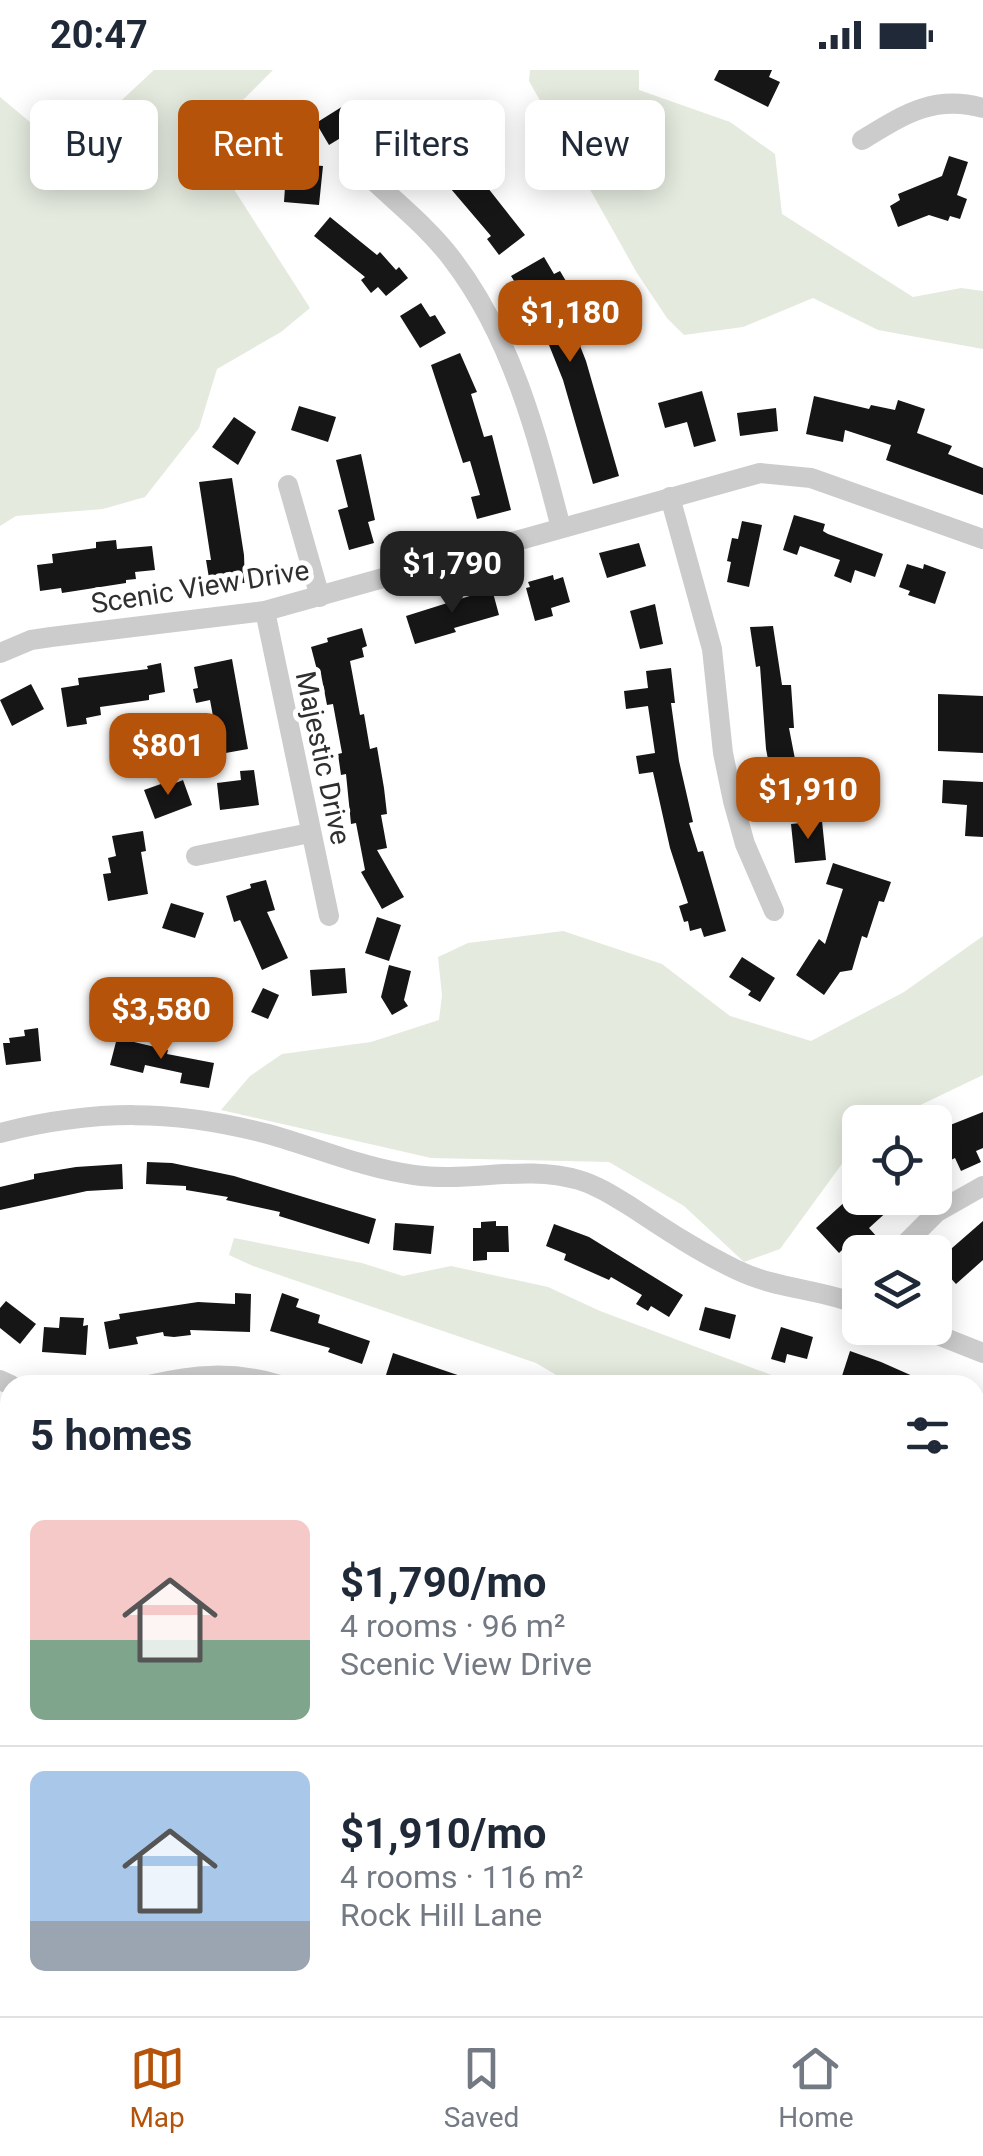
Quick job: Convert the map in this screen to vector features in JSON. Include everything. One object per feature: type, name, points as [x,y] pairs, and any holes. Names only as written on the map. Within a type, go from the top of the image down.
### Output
[{"type":"street","points":[[862,140],[924,105],[962,102],[983,108]]},
{"type":"street","points":[[383,190],[451,258],[497,335],[520,387],[561,528]]},
{"type":"street","name":"Scenic View Drive","points":[[0,653],[51,636],[265,610],[320,597],[760,473],[793,474],[983,539]]},
{"type":"street","points":[[288,486],[320,597]]},
{"type":"street","points":[[670,497],[712,649],[733,800],[746,844],[774,911]]},
{"type":"street","name":"Majestic Drive","points":[[265,610],[329,916]]},
{"type":"street","points":[[196,856],[310,832]]},
{"type":"street","points":[[0,1134],[88,1116],[144,1113],[206,1119],[270,1134],[358,1164],[404,1174],[559,1175],[600,1187],[759,1281],[842,1301]]},
{"type":"street","points":[[914,1235],[937,1212],[983,1186]]},
{"type":"street","points":[[952,1341],[983,1353]]},
{"type":"street","points":[[204,1375],[232,1375]]},
{"type":"shaded area","points":[[154,70],[273,70],[243,100],[178,100],[178,190],[234,190],[310,308],[281,332],[217,369],[199,428],[145,497],[103,509],[16,516],[0,526],[0,97],[30,122],[30,190],[158,190],[158,100],[122,100]]},
{"type":"shaded area","points":[[530,70],[639,70],[639,90],[730,122],[775,154],[782,214],[913,297],[961,288],[983,291],[983,349],[878,330],[813,298],[743,327],[684,335],[667,318],[637,273],[590,190],[665,190],[665,100],[540,100],[529,81]]},
{"type":"shaded area","points":[[563,931],[662,964],[730,1016],[811,1041],[904,992],[983,936],[983,1075],[920,1105],[842,1105],[842,1164],[780,1249],[744,1262],[684,1206],[609,1162],[431,1158],[221,1110],[250,1076],[282,1054],[371,1042],[439,1020],[442,995],[438,957],[468,943]]},
{"type":"shaded area","points":[[234,1238],[362,1263],[403,1276],[451,1266],[548,1287],[600,1311],[771,1375],[556,1375],[536,1363],[229,1255]]},
{"type":"building","points":[[719,70],[772,70],[769,77],[780,82],[768,107],[714,80]]},
{"type":"building","points":[[339,109],[339,139],[329,145],[319,121]]},
{"type":"building","points":[[949,156],[968,162],[957,195],[967,199],[960,219],[950,216],[948,221],[929,215],[898,227],[890,206],[900,200],[898,194],[942,176]]},
{"type":"building","points":[[319,166],[323,166],[319,205],[284,202],[285,190],[319,190]]},
{"type":"building","points":[[452,190],[490,190],[525,235],[499,255],[487,239],[491,236]]},
{"type":"building","points":[[330,217],[377,255],[380,252],[408,278],[386,296],[378,287],[371,293],[361,280],[365,277],[314,236]]},
{"type":"building","points":[[544,257],[554,274],[560,271],[573,293],[562,300],[586,361],[619,476],[593,484],[563,380],[543,330],[550,327],[529,291],[523,295],[511,276]]},
{"type":"building","points":[[421,303],[430,317],[435,315],[446,333],[420,348],[400,316]]},
{"type":"building","points":[[460,353],[477,392],[471,394],[484,437],[492,435],[511,510],[477,519],[471,497],[480,495],[470,461],[463,463],[431,365]]},
{"type":"building","points":[[702,391],[716,441],[694,447],[687,422],[665,428],[658,403]]},
{"type":"building","points":[[814,396],[869,409],[871,405],[895,410],[898,400],[925,409],[917,433],[952,446],[948,454],[983,468],[983,495],[886,460],[891,445],[845,430],[843,442],[806,434]]},
{"type":"building","points":[[299,406],[336,417],[328,442],[291,430]]},
{"type":"building","points":[[776,408],[778,431],[740,436],[737,413]]},
{"type":"building","points":[[234,417],[256,432],[238,465],[212,447]]},
{"type":"building","points":[[361,454],[375,520],[368,522],[374,543],[349,550],[338,510],[348,507],[336,460]]},
{"type":"building","points":[[232,478],[245,583],[210,584],[206,560],[211,560],[199,482]]},
{"type":"building","points":[[794,515],[825,524],[823,531],[828,534],[883,554],[875,577],[855,570],[851,583],[834,576],[840,560],[800,546],[797,555],[783,550]]},
{"type":"building","points":[[742,521],[762,525],[749,587],[727,582],[732,538],[738,539]]},
{"type":"building","points":[[116,540],[117,549],[152,546],[155,570],[135,572],[136,579],[126,583],[62,593],[61,588],[40,591],[37,565],[53,563],[52,554],[96,548],[96,542]]},
{"type":"building","points":[[639,543],[646,566],[607,578],[599,553]]},
{"type":"building","points":[[907,564],[923,569],[924,564],[946,572],[935,604],[908,595],[910,591],[899,587]]},
{"type":"building","points":[[553,575],[554,580],[563,577],[570,602],[551,608],[553,616],[535,621],[526,588],[530,587],[528,582]]},
{"type":"building","points":[[492,589],[499,615],[415,644],[406,616]]},
{"type":"building","points":[[655,604],[663,644],[640,649],[630,611]]},
{"type":"building","points":[[773,626],[782,685],[791,685],[794,728],[789,728],[800,785],[774,790],[766,749],[760,666],[756,667],[750,627]]},
{"type":"building","points":[[362,628],[367,646],[362,648],[364,657],[350,661],[360,715],[364,714],[370,749],[377,747],[384,788],[387,814],[381,815],[387,848],[377,850],[404,897],[382,909],[361,872],[365,870],[356,823],[351,824],[346,774],[341,775],[338,754],[342,753],[333,704],[327,705],[311,647]]},
{"type":"building","points":[[232,659],[248,749],[220,754],[210,700],[196,703],[194,667]]},
{"type":"building","points":[[161,663],[165,692],[149,695],[149,700],[100,707],[101,715],[86,718],[87,724],[67,727],[61,688],[79,685],[78,678],[148,669],[147,666]]},
{"type":"building","points":[[671,668],[679,761],[693,822],[689,823],[698,852],[703,851],[726,931],[704,937],[701,928],[690,931],[679,906],[688,903],[670,848],[653,772],[639,774],[636,756],[655,753],[648,706],[626,709],[624,691],[648,688],[646,671]]},
{"type":"building","points":[[31,684],[44,709],[12,726],[0,700]]},
{"type":"building","points":[[938,694],[983,696],[983,753],[938,751]]},
{"type":"building","points":[[254,770],[259,805],[220,810],[217,783],[241,780],[240,771]]},
{"type":"building","points":[[172,780],[173,784],[183,780],[192,805],[155,819],[144,790]]},
{"type":"building","points":[[943,780],[983,782],[983,837],[965,836],[967,805],[942,803]]},
{"type":"building","points":[[822,821],[826,860],[795,863],[791,824]]},
{"type":"building","points":[[143,831],[146,851],[141,852],[148,894],[108,901],[103,874],[111,873],[108,858],[116,856],[112,836]]},
{"type":"building","points":[[833,863],[891,882],[884,902],[879,901],[867,938],[862,936],[852,970],[840,972],[824,995],[796,975],[819,939],[825,944],[843,889],[826,884]]},
{"type":"building","points":[[266,880],[275,910],[267,912],[288,958],[262,970],[240,920],[234,922],[226,896]]},
{"type":"building","points":[[171,903],[204,913],[195,938],[162,928]]},
{"type":"building","points":[[377,917],[401,925],[389,961],[365,953]]},
{"type":"building","points":[[742,957],[775,978],[760,1002],[729,977]]},
{"type":"building","points":[[389,965],[411,971],[404,1000],[408,1006],[392,1015],[381,997]]},
{"type":"building","points":[[345,968],[347,993],[312,996],[310,970]]},
{"type":"building","points":[[263,988],[279,995],[268,1019],[251,1012]]},
{"type":"building","points":[[38,1028],[41,1061],[6,1065],[3,1043],[25,1036],[24,1030]]},
{"type":"building","points":[[117,1038],[168,1050],[167,1054],[214,1063],[209,1088],[180,1083],[182,1073],[145,1065],[143,1073],[110,1065]]},
{"type":"building","points":[[983,1112],[983,1148],[976,1151],[981,1162],[961,1171],[955,1158],[952,1160],[952,1124]]},
{"type":"building","points":[[147,1162],[234,1176],[376,1219],[369,1244],[279,1216],[280,1212],[226,1200],[228,1197],[186,1190],[186,1186],[146,1184]]},
{"type":"building","points":[[122,1164],[123,1189],[87,1191],[0,1210],[0,1187],[34,1179],[34,1174]]},
{"type":"building","points":[[842,1204],[842,1215],[883,1215],[869,1228],[875,1235],[842,1235],[839,1253],[816,1228]]},
{"type":"building","points":[[496,1221],[496,1226],[508,1226],[509,1252],[487,1252],[487,1260],[473,1261],[473,1228],[481,1228],[481,1222]]},
{"type":"building","points":[[983,1221],[983,1260],[956,1284],[952,1280],[952,1248]]},
{"type":"building","points":[[395,1223],[434,1226],[431,1254],[393,1250]]},
{"type":"building","points":[[554,1224],[589,1237],[683,1295],[669,1317],[651,1306],[648,1311],[636,1304],[642,1295],[611,1277],[609,1280],[564,1260],[566,1254],[546,1246]]},
{"type":"building","points":[[235,1293],[251,1294],[250,1332],[190,1330],[191,1335],[174,1337],[164,1336],[163,1332],[136,1337],[138,1344],[109,1349],[104,1322],[120,1319],[119,1314],[198,1302],[235,1304]]},
{"type":"building","points":[[282,1293],[299,1299],[296,1307],[320,1315],[318,1323],[370,1341],[362,1364],[328,1352],[330,1348],[270,1331]]},
{"type":"building","points":[[6,1301],[36,1324],[20,1344],[0,1328],[0,1308]]},
{"type":"building","points":[[705,1307],[736,1315],[730,1339],[699,1330]]},
{"type":"building","points":[[60,1317],[84,1318],[83,1326],[88,1325],[86,1355],[42,1352],[44,1327],[59,1328]]},
{"type":"building","points":[[781,1327],[813,1337],[807,1359],[787,1354],[785,1363],[771,1359]]},
{"type":"building","points":[[850,1351],[910,1375],[842,1375]]},
{"type":"building","points":[[393,1353],[458,1375],[386,1375]]}]
